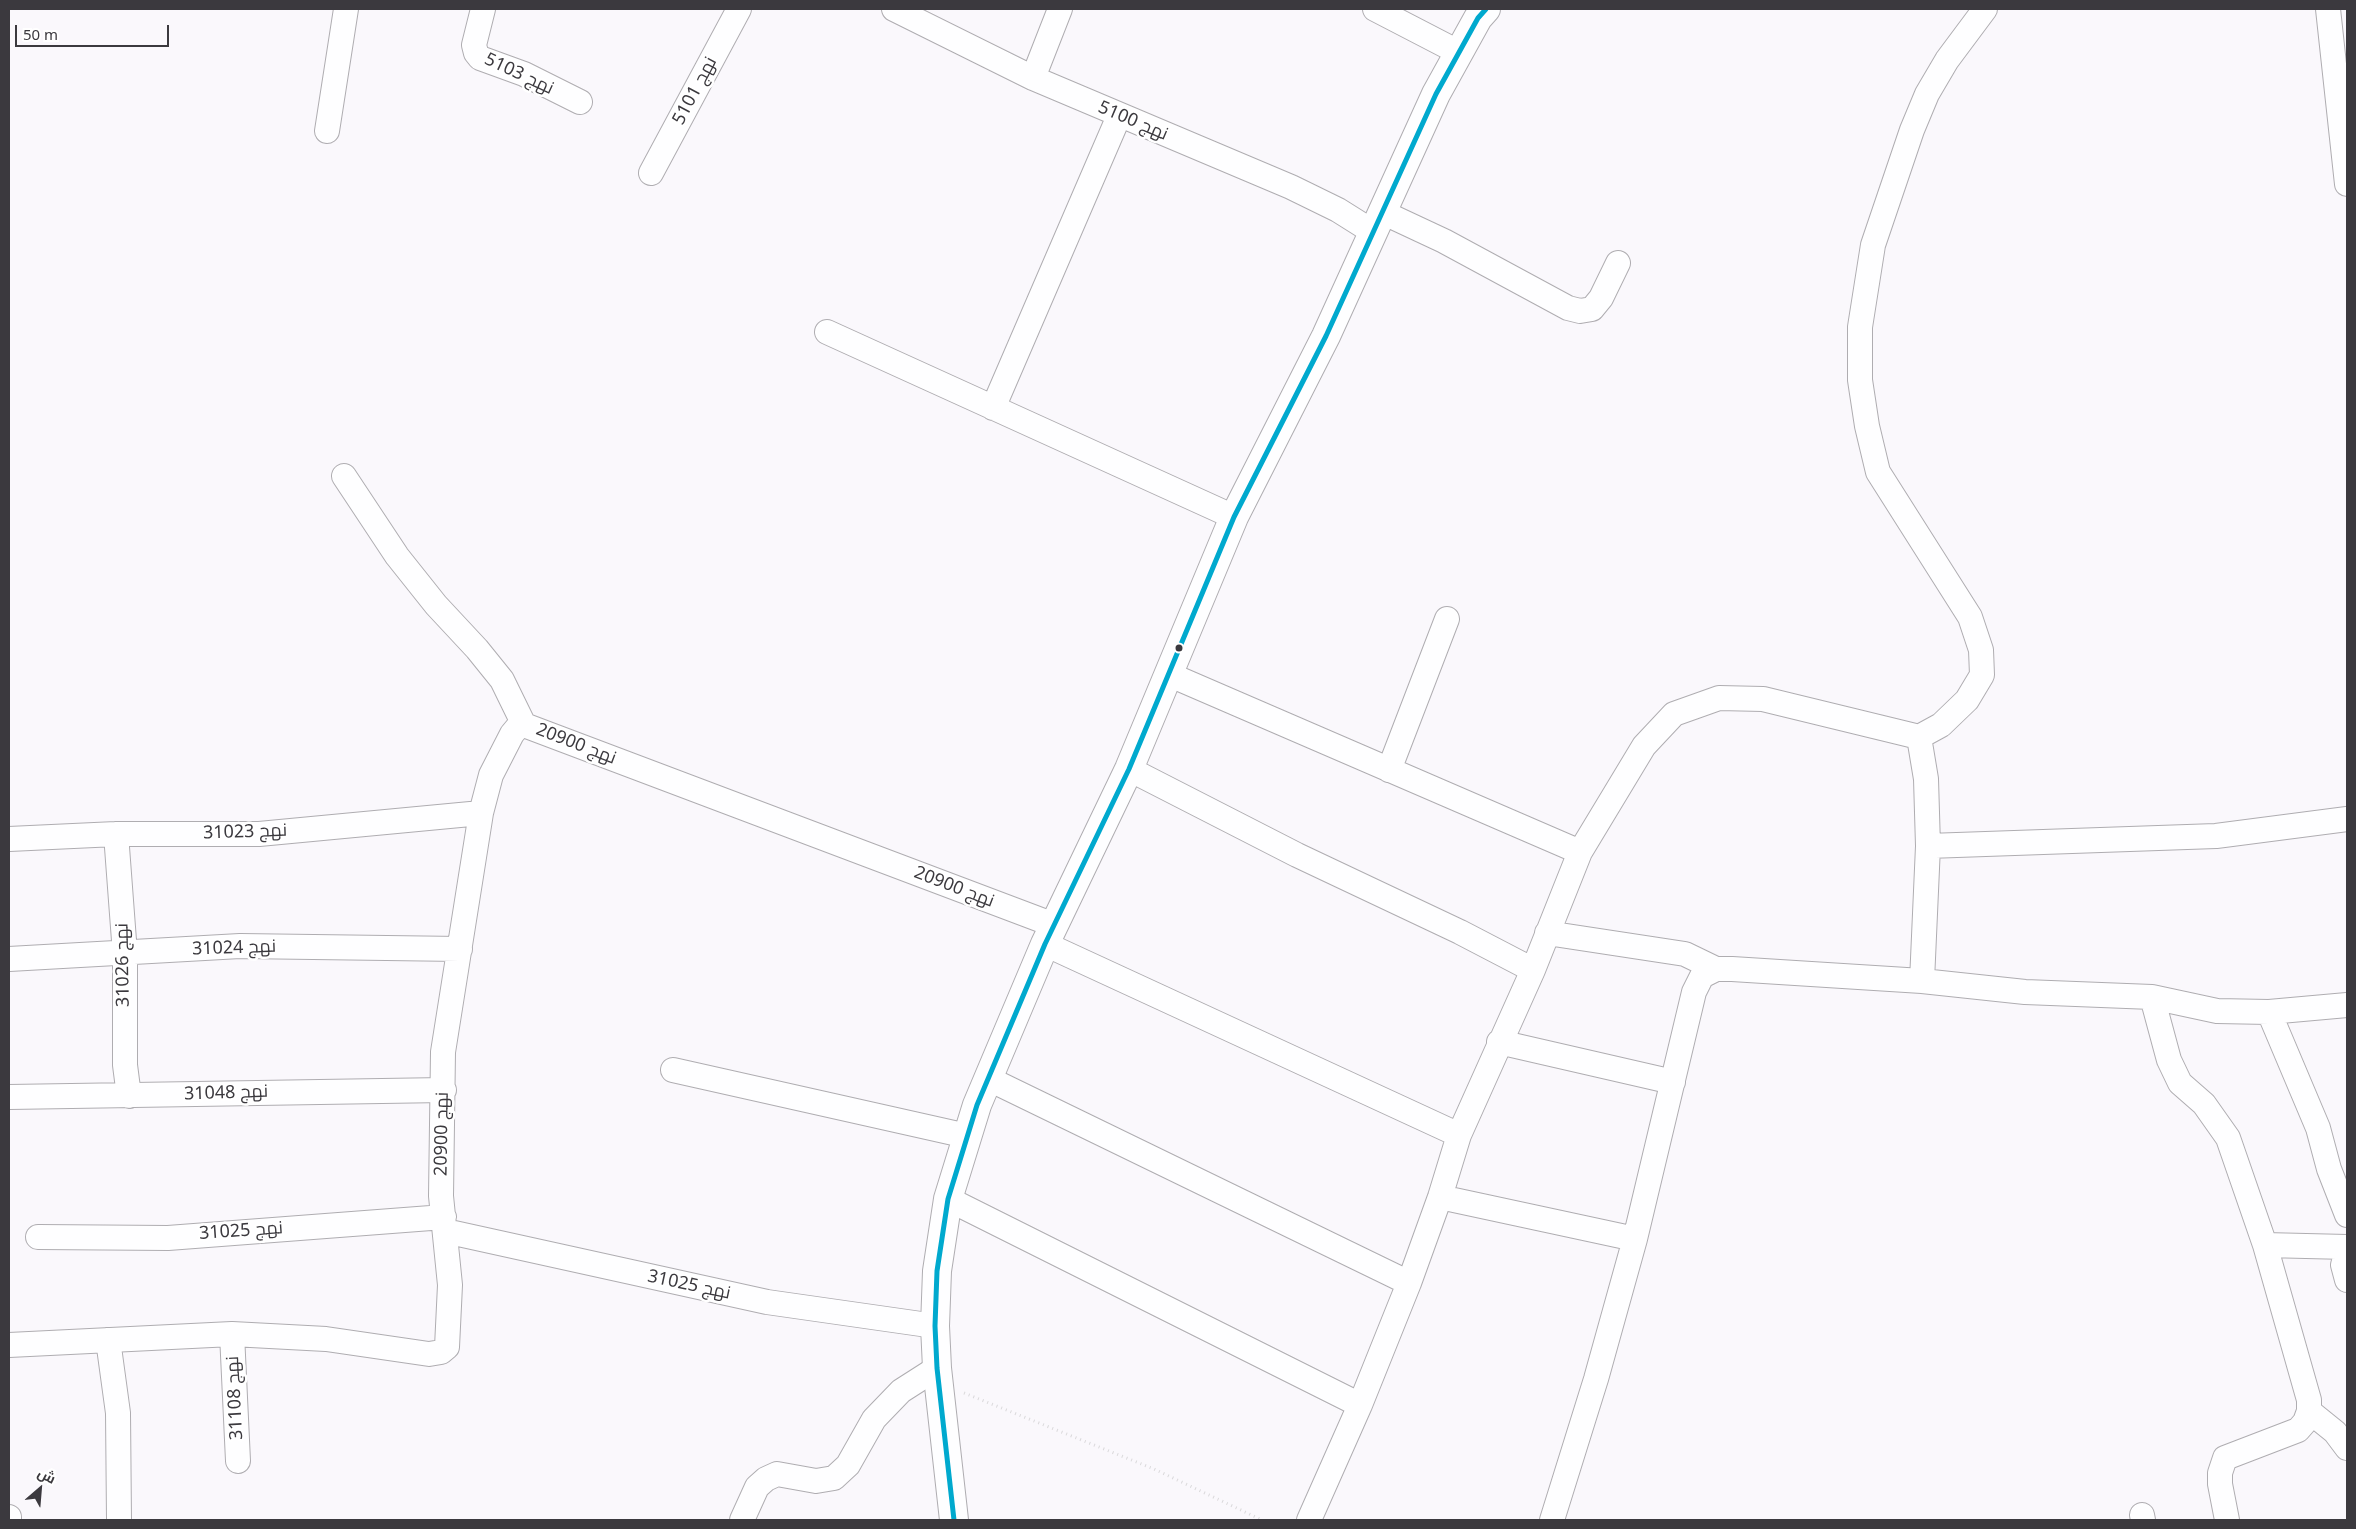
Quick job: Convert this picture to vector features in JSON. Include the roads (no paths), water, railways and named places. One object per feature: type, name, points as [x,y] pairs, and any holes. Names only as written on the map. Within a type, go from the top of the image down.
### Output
[{"type":"main road","points":[[954,1520],[938,1376],[935,1326],[937,1271],[948,1199],[977,1105],[1049,934],[1129,769],[1234,517],[1326,336],[1436,94],[1478,12]]},
{"type":"street","points":[[327,131],[346,9]]},
{"type":"street","name":"نهج 5103","points":[[483,9],[474,45],[476,53],[480,58],[524,74],[575,100]]},
{"type":"street","name":"نهج 5101","points":[[651,173],[739,9]]},
{"type":"street","points":[[1033,78],[1060,9]]},
{"type":"street","points":[[1375,9],[1458,52]]},
{"type":"street","points":[[1309,1520],[1360,1405],[1409,1283],[1440,1197],[1459,1135],[1499,1042],[1533,970],[1580,852],[1644,746],[1674,714],[1719,698],[1762,699],[1919,737],[1941,725],[1967,700],[1982,675],[1982,650],[1970,617],[1878,472],[1866,426],[1860,380],[1860,327],[1873,245],[1912,130],[1927,94],[1946,60],[1984,9]]},
{"type":"street","points":[[2328,9],[2347,184]]},
{"type":"street","name":"نهج 5100","points":[[904,11],[1033,78],[1118,116],[1292,187],[1338,210],[1444,241],[1568,308],[1580,311],[1592,309],[1601,298],[1618,263]]},
{"type":"street","points":[[993,408],[1118,116]]},
{"type":"street","points":[[827,332],[1234,517]]},
{"type":"street","points":[[344,476],[397,556],[436,605],[477,649],[502,680],[524,725]]},
{"type":"street","points":[[1389,770],[1447,620]]},
{"type":"street","points":[[1168,674],[1580,852]]},
{"type":"street","name":"نهج 20900","points":[[232,1334],[326,1339],[429,1354],[441,1352],[447,1347],[450,1284],[443,1214],[443,1052],[481,813],[491,774],[512,734],[517,728],[524,725],[1049,934],[1459,1135]]},
{"type":"street","points":[[1919,737],[1926,779],[1928,846],[1922,981]]},
{"type":"street","points":[[1129,769],[1298,855],[1460,932],[1533,970]]},
{"type":"street","name":"نهج 31023","points":[[9,839],[116,834],[259,834],[481,813]]},
{"type":"street","points":[[1928,846],[2216,836],[2347,819]]},
{"type":"street","name":"نهج 31026","points":[[116,834],[124,954],[123,1027],[129,1096]]},
{"type":"street","points":[[1547,933],[1685,954],[1716,969],[1922,981],[2025,992],[2152,997],[2217,1011],[2269,1012],[2347,1006]]},
{"type":"street","name":"نهج 31024","points":[[9,959],[240,946],[460,949]]},
{"type":"street","points":[[1552,1520],[1596,1379],[1636,1239],[1694,992],[1702,976],[1716,969]]},
{"type":"street","points":[[2152,997],[2173,1067],[2180,1083],[2204,1104],[2228,1138],[2265,1245],[2309,1400],[2305,1422],[2298,1430],[2225,1458],[2220,1473],[2220,1484],[2227,1520]]},
{"type":"street","points":[[2269,1012],[2318,1128],[2329,1169],[2347,1215]]},
{"type":"street","points":[[1499,1042],[1673,1082]]},
{"type":"street","points":[[673,1070],[967,1136]]},
{"type":"street","points":[[989,1079],[1409,1283]]},
{"type":"street","name":"نهج 31048","points":[[9,1097],[129,1096],[287,1091],[444,1090]]},
{"type":"street","points":[[1440,1197],[1636,1239]]},
{"type":"street","points":[[948,1199],[1360,1405]]},
{"type":"street","name":"نهج 31025","points":[[38,1237],[168,1238],[443,1214],[766,1302],[935,1326]]},
{"type":"street","points":[[2265,1245],[2347,1247]]},
{"type":"street","points":[[2347,1251],[2342,1265],[2347,1280]]},
{"type":"street","points":[[9,1345],[232,1334]]},
{"type":"street","name":"نهج 31108","points":[[232,1334],[238,1461]]},
{"type":"street","points":[[108,1340],[118,1413],[119,1520]]},
{"type":"street","points":[[742,1520],[757,1487],[766,1479],[777,1474],[816,1481],[834,1478],[848,1465],[874,1419],[901,1392],[938,1376]]},
{"type":"street","points":[[2308,1411],[2335,1432],[2347,1448]]}]
